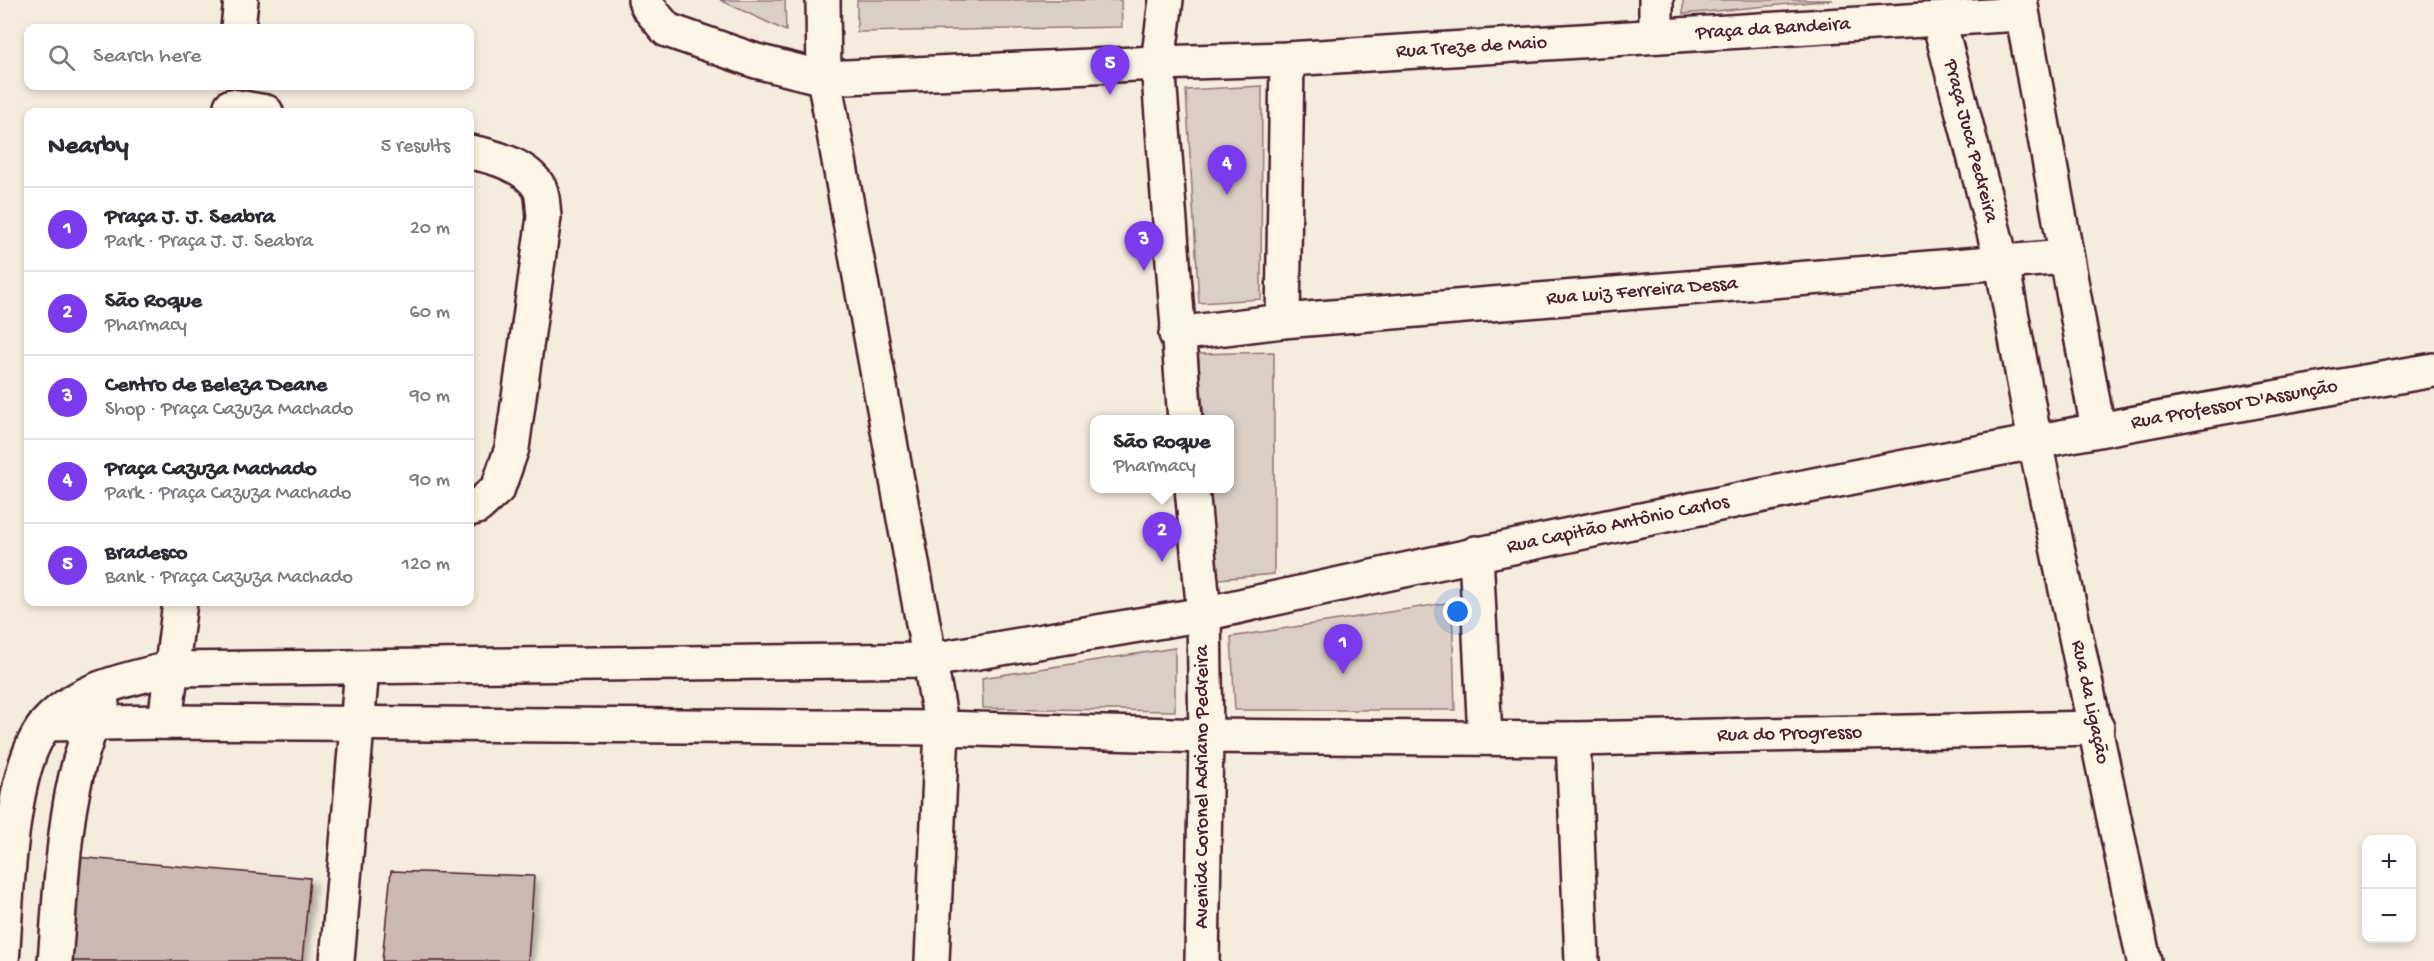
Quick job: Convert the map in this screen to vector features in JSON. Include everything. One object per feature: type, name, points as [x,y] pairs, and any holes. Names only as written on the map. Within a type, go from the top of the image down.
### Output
[{"type":"street","points":[[238,24],[240,0]]},
{"type":"street","name":"Rua Treze de Maio","points":[[645,0],[667,30],[756,61],[824,78],[1287,59],[1656,36]]},
{"type":"street","points":[[823,0],[824,78],[942,728],[932,961]]},
{"type":"street","points":[[1166,0],[1158,63],[1176,334],[1184,415]]},
{"type":"street","points":[[1656,0],[1656,36]]},
{"type":"street","points":[[2020,7],[2098,429]]},
{"type":"street","name":"Praça da Bandeira","points":[[1656,36],[1940,21],[2020,7]]},
{"type":"street","name":"Praça Juca Pedreira","points":[[1940,21],[2002,263],[2035,442]]},
{"type":"street","points":[[1283,321],[1287,59]]},
{"type":"street","points":[[232,101],[254,108]]},
{"type":"street","points":[[474,153],[488,155],[525,172],[540,190],[544,217],[512,448],[498,488],[474,508]]},
{"type":"street","points":[[2002,263],[2066,257]]},
{"type":"street","name":"Rua Luiz Ferreira Dessa","points":[[1176,334],[1283,321],[2002,263]]},
{"type":"street","name":"Rua Professor D'Assunção","points":[[2035,442],[2434,370]]},
{"type":"street","name":"Rua Capitão Antônio Carlos","points":[[2,961],[14,822],[21,777],[30,748],[46,724],[67,707],[112,683],[170,669],[931,660],[1204,614],[1476,553],[2035,442]]},
{"type":"street","name":"Rua da Ligação","points":[[2035,442],[2097,728],[2144,961]]},
{"type":"street","name":"Avenida Coronel Adriano Pedreira","points":[[1192,493],[1204,614],[1206,736],[1202,961]]},
{"type":"street","points":[[1476,553],[1485,738]]},
{"type":"street","points":[[165,722],[179,606]]},
{"type":"street","points":[[337,961],[362,668]]},
{"type":"street","points":[[55,961],[66,830],[92,723],[112,683]]},
{"type":"street","name":"Rua do Progresso","points":[[46,724],[165,722],[942,728],[1206,736],[1573,739],[2097,728]]},
{"type":"street","points":[[1573,739],[1582,961]]},
{"type":"shaded area","points":[[720,0],[785,0],[786,31]]},
{"type":"shaded area","points":[[857,0],[1121,0],[1122,27],[857,32]]},
{"type":"shaded area","points":[[1683,0],[1833,0],[1683,14]]},
{"type":"shaded area","points":[[1262,86],[1261,299],[1199,303],[1186,90]]},
{"type":"shaded area","points":[[1274,352],[1274,574],[1218,579],[1210,493],[1234,493],[1234,415],[1204,415],[1198,354]]},
{"type":"shaded area","points":[[1452,602],[1455,710],[1235,710],[1231,637]]},
{"type":"shaded area","points":[[1175,648],[1175,711],[983,708],[982,678]]},
{"type":"building","points":[[64,856],[310,878],[302,961],[60,961]]},
{"type":"building","points":[[391,871],[534,876],[528,961],[382,961]]},
{"type":"place","name":"Bradesco","points":[[1110,95]]},
{"type":"place","name":"Praça Cazuza Machado","points":[[1227,195]]},
{"type":"place","name":"Centro de Beleza Deane","points":[[1144,271]]},
{"type":"place","name":"São Roque","points":[[1162,562]]},
{"type":"place","name":"Praça J. J. Seabra","points":[[1343,674]]}]
